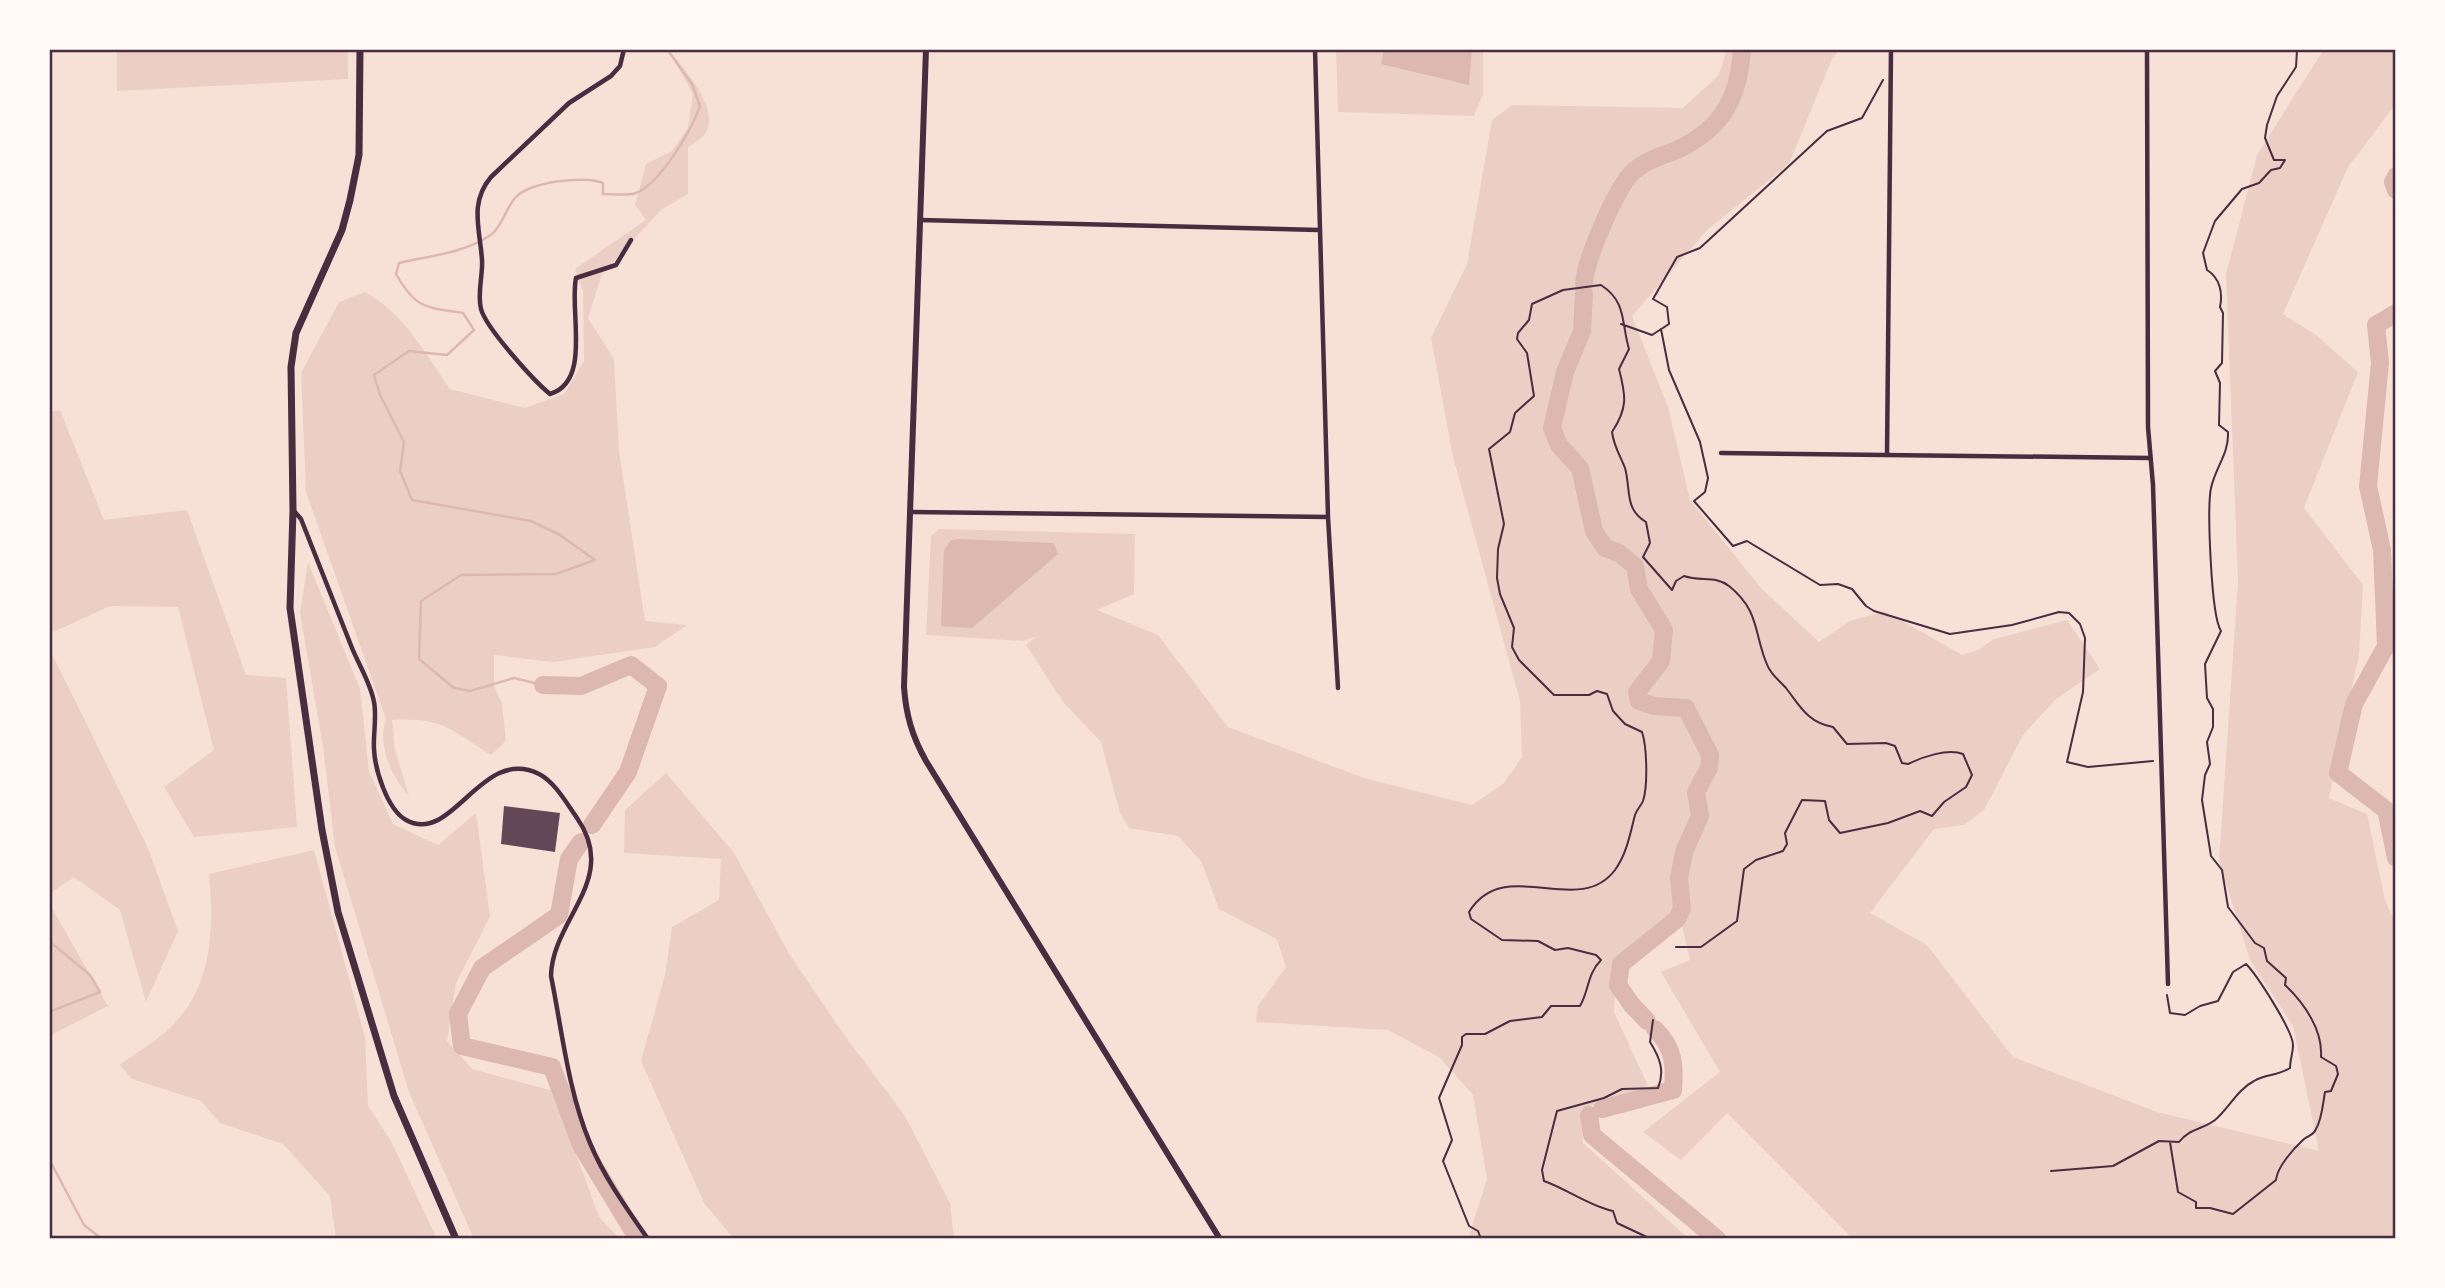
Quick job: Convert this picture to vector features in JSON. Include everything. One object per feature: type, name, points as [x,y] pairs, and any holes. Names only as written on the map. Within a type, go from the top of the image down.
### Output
[{"type":"main road","points":[[360,49],[359,155],[350,200],[342,230],[296,333],[290,390],[293,510],[291,620],[338,912],[394,1096],[456,1239]]},
{"type":"street","points":[[624,49],[620,66],[611,76],[569,103],[522,144],[482,188],[476,213],[480,247],[481,310],[509,350],[550,394],[562,390],[569,381],[577,339],[576,278],[617,265],[631,240]]},
{"type":"street","points":[[926,49],[904,687],[906,713],[914,739],[1220,1239]]},
{"type":"street","points":[[1315,49],[1328,517],[1338,688]]},
{"type":"street","points":[[1887,455],[1891,49]]},
{"type":"street","points":[[2147,49],[2150,458],[2168,984]]},
{"type":"street","points":[[920,220],[1319,230]]},
{"type":"street","points":[[1721,453],[2150,458]]},
{"type":"street","points":[[293,510],[301,519],[374,702],[374,752],[389,803],[405,820],[421,825],[440,820],[491,776],[511,767],[540,774],[558,791],[586,830],[591,857],[590,881],[551,958],[551,976],[581,1119],[591,1144],[624,1205],[648,1239]]},
{"type":"street","points":[[910,512],[1328,517]]},
{"type":"path","points":[[2170,1142],[2174,1184],[2178,1192],[2196,1202],[2196,1208],[2210,1208],[2233,1214],[2276,1180],[2276,1173],[2293,1151],[2318,1128],[2325,1092],[2331,1091],[2338,1074],[2336,1066],[2321,1057],[2322,1043],[2311,1017],[2285,985],[2286,978],[2267,961],[2264,948],[2242,928],[2228,907],[2222,870],[2211,856],[2202,800],[2205,775],[2210,764],[2207,742],[2213,727],[2213,709],[2207,698],[2205,664],[2221,631],[2216,623],[2211,489],[2228,447],[2228,432],[2219,425],[2220,383],[2215,371],[2222,363],[2222,295],[2213,274],[2207,270],[2203,253],[2215,221],[2242,190],[2259,183],[2271,170],[2280,168],[2285,160],[2274,160],[2265,138],[2277,96],[2296,66],[2297,50]]},
{"type":"path","points":[[1621,324],[1653,335],[1669,324],[1667,307],[1653,299],[1677,257],[1700,248],[1827,131],[1862,118],[1886,76]]},
{"type":"path","points":[[1482,1239],[1478,1231],[1469,1226],[1443,1161],[1452,1140],[1439,1098],[1462,1045],[1462,1037],[1466,1034],[1485,1034],[1510,1021],[1542,1017],[1551,1006],[1580,1006],[1586,996],[1590,975],[1601,960],[1596,955],[1568,948],[1555,950],[1538,941],[1502,940],[1471,919],[1469,912],[1484,893],[1516,884],[1579,891],[1614,871],[1630,840],[1637,810],[1642,803],[1647,759],[1642,732],[1625,724],[1614,711],[1607,694],[1598,691],[1589,695],[1554,695],[1519,660],[1512,648],[1514,628],[1500,594],[1497,578],[1497,549],[1504,524],[1489,449],[1510,432],[1515,413],[1534,396],[1527,353],[1517,339],[1518,333],[1529,320],[1532,304],[1563,290],[1601,285],[1619,299],[1623,315],[1621,324],[1629,349],[1619,369],[1624,389],[1625,413],[1612,432],[1614,451],[1625,467],[1631,505],[1638,517],[1646,522],[1650,542],[1643,557],[1657,576],[1672,590],[1676,581],[1684,576],[1698,581],[1712,578],[1728,584],[1758,625],[1759,643],[1774,678],[1784,685],[1801,712],[1824,726],[1833,727],[1847,744],[1886,743],[1895,747],[1902,763],[1908,764],[1946,751],[1956,751],[1963,754],[1972,775],[1966,787],[1944,802],[1932,816],[1920,811],[1888,823],[1840,833],[1829,820],[1825,801],[1802,800],[1785,833],[1787,844],[1783,851],[1756,860],[1744,869],[1737,921],[1701,947],[1676,947]]},
{"type":"path","points":[[1661,328],[1669,370],[1700,442],[1708,478],[1705,492],[1694,501],[1733,546],[1747,541],[1820,585],[1838,584],[1852,589],[1866,606],[1874,611],[1950,634],[2012,625],[2059,611],[2068,612],[2080,624],[2085,638],[2083,692],[2067,762],[2088,767],[2161,761]]},
{"type":"path","points":[[2051,1171],[2113,1166],[2160,1141],[2179,1142],[2187,1133],[2203,1129],[2218,1118],[2226,1106],[2254,1081],[2278,1076],[2290,1068],[2293,1045],[2290,1032],[2271,1005],[2264,986],[2246,964],[2234,972],[2218,1001],[2200,1006],[2185,1015],[2170,1013],[2167,995]]},
{"type":"path","points":[[1651,1239],[1617,1223],[1613,1211],[1600,1209],[1588,1199],[1544,1181],[1542,1170],[1557,1111],[1604,1098],[1622,1089],[1658,1088],[1664,1075],[1650,1042],[1653,1020]]},
{"type":"shaded area","points":[[117,49],[348,49],[348,79],[117,91]]},
{"type":"shaded area","points":[[1336,49],[1483,49],[1483,94],[1474,116],[1338,112]]},
{"type":"shaded area","points":[[1384,49],[1472,49],[1469,85],[1381,64]]},
{"type":"shaded area","points":[[1727,49],[1840,49],[1832,59],[1789,164],[1707,230],[1632,316],[1668,407],[1690,500],[1761,588],[1819,642],[1850,621],[1885,611],[1962,655],[1978,650],[1994,639],[2067,620],[2100,669],[2056,699],[2023,735],[1984,810],[1964,825],[1934,829],[1870,913],[1927,945],[2013,1057],[2157,1112],[2319,1151],[2293,1026],[2250,960],[2219,861],[2238,581],[2226,274],[2257,155],[2324,49],[2396,49],[2396,104],[2348,167],[2283,314],[2316,335],[2358,372],[2304,508],[2363,585],[2359,655],[2329,798],[2367,814],[2385,900],[2396,925],[2396,1239],[1853,1239],[1727,1113],[1681,1160],[1643,1132],[1720,1072],[1661,972],[1690,960],[1682,925],[1618,955],[1614,1012],[1648,1086],[1581,1109],[1583,1143],[1689,1239],[1468,1239],[1487,1179],[1473,1095],[1439,1057],[1388,1030],[1256,1022],[1258,1006],[1286,967],[1277,939],[1219,909],[1201,861],[1178,836],[1129,828],[1120,813],[1101,742],[1064,703],[1026,645],[1037,636],[1023,641],[926,635],[931,536],[939,529],[1135,534],[1134,594],[1097,610],[1158,635],[1228,727],[1364,778],[1472,805],[1504,783],[1522,757],[1520,701],[1453,457],[1431,338],[1467,264],[1492,120],[1512,105],[1683,108],[1719,75]]},
{"type":"shaded area","points":[[668,50],[705,101],[709,124],[705,134],[688,148],[688,194],[661,210],[602,274],[588,318],[614,359],[619,451],[645,621],[687,625],[655,647],[553,662],[494,655],[494,686],[502,703],[506,741],[491,755],[455,732],[434,723],[392,720],[395,750],[409,796],[387,760],[383,739],[386,719],[306,492],[301,373],[339,302],[365,292],[402,322],[450,389],[525,408],[564,394],[584,361],[583,291],[575,269],[646,220],[635,205],[646,164],[672,151],[688,128],[693,94]]},
{"type":"shaded area","points":[[60,410],[104,520],[187,510],[246,675],[286,678],[297,827],[194,837],[164,787],[214,750],[178,607],[110,606],[49,634],[49,412]]},
{"type":"shaded area","points":[[951,540],[1054,543],[1058,554],[972,628],[941,626],[944,550]]},
{"type":"shaded area","points":[[308,562],[360,689],[369,771],[393,824],[438,845],[476,813],[490,917],[456,983],[447,1041],[472,1069],[553,1091],[599,1217],[620,1239],[474,1239],[409,1092],[335,847],[323,746],[300,613]]},
{"type":"shaded area","points":[[49,648],[148,848],[178,931],[146,1002],[120,910],[74,877],[49,894]]},
{"type":"shaded area","points":[[666,773],[734,853],[788,952],[842,1032],[905,1116],[950,1203],[954,1239],[734,1239],[704,1203],[641,1061],[665,975],[672,927],[719,900],[721,859],[624,853],[625,810]]},
{"type":"shaded area","points":[[314,850],[365,1037],[368,1106],[391,1141],[437,1239],[336,1239],[330,1196],[283,1144],[220,1123],[201,1101],[132,1079],[120,1065],[172,1026],[196,993],[208,955],[211,915],[209,874]]},
{"type":"shaded area","points":[[49,903],[108,1006],[49,1036]]},
{"type":"building","points":[[504,806],[560,813],[555,852],[501,844]]},
{"type":"waterway","points":[[543,685],[514,678],[470,691],[454,688],[419,659],[421,601],[461,575],[556,574],[595,560],[560,535],[531,521],[412,500],[400,471],[404,442],[380,395],[374,375],[409,351],[447,355],[474,330],[463,313],[430,307],[416,300],[396,274],[399,263],[447,253],[482,240],[495,231],[515,198],[532,188],[583,180],[603,183],[603,194],[636,193],[646,187],[665,167],[683,141],[700,106],[692,84],[667,49]]},
{"type":"waterway","points":[[1584,283],[1603,224],[1627,179],[1644,164],[1693,142],[1717,122],[1732,97],[1742,49]]},
{"type":"waterway","points":[[2396,176],[2393,182],[2396,190]]},
{"type":"waterway","points":[[1584,294],[1582,331],[1565,372],[1552,428],[1559,445],[1580,468],[1594,531],[1605,548],[1619,553],[1635,566],[1639,589],[1664,630],[1661,661],[1637,692],[1639,701],[1654,706],[1686,708],[1710,755],[1709,768],[1696,792],[1700,816],[1684,852],[1679,878],[1682,909],[1677,919],[1621,964],[1618,985],[1647,1021]]},
{"type":"waterway","points":[[2396,313],[2376,325],[2380,363],[2368,486],[2382,550],[2386,646],[2354,704],[2338,773],[2386,810],[2396,858]]},
{"type":"waterway","points":[[543,685],[581,686],[631,665],[658,686],[628,772],[592,825]]},
{"type":"waterway","points":[[581,842],[569,859],[559,915],[482,968],[458,1014],[462,1046],[552,1067],[581,1145],[638,1239]]},
{"type":"waterway","points":[[49,941],[90,975],[100,992],[49,1012]]},
{"type":"waterway","points":[[1602,1109],[1673,1090],[1674,1072],[1670,1050],[1655,1029]]},
{"type":"waterway","points":[[1589,1115],[1592,1135],[1717,1239]]},
{"type":"waterway","points":[[49,1159],[84,1225],[102,1239]]}]
